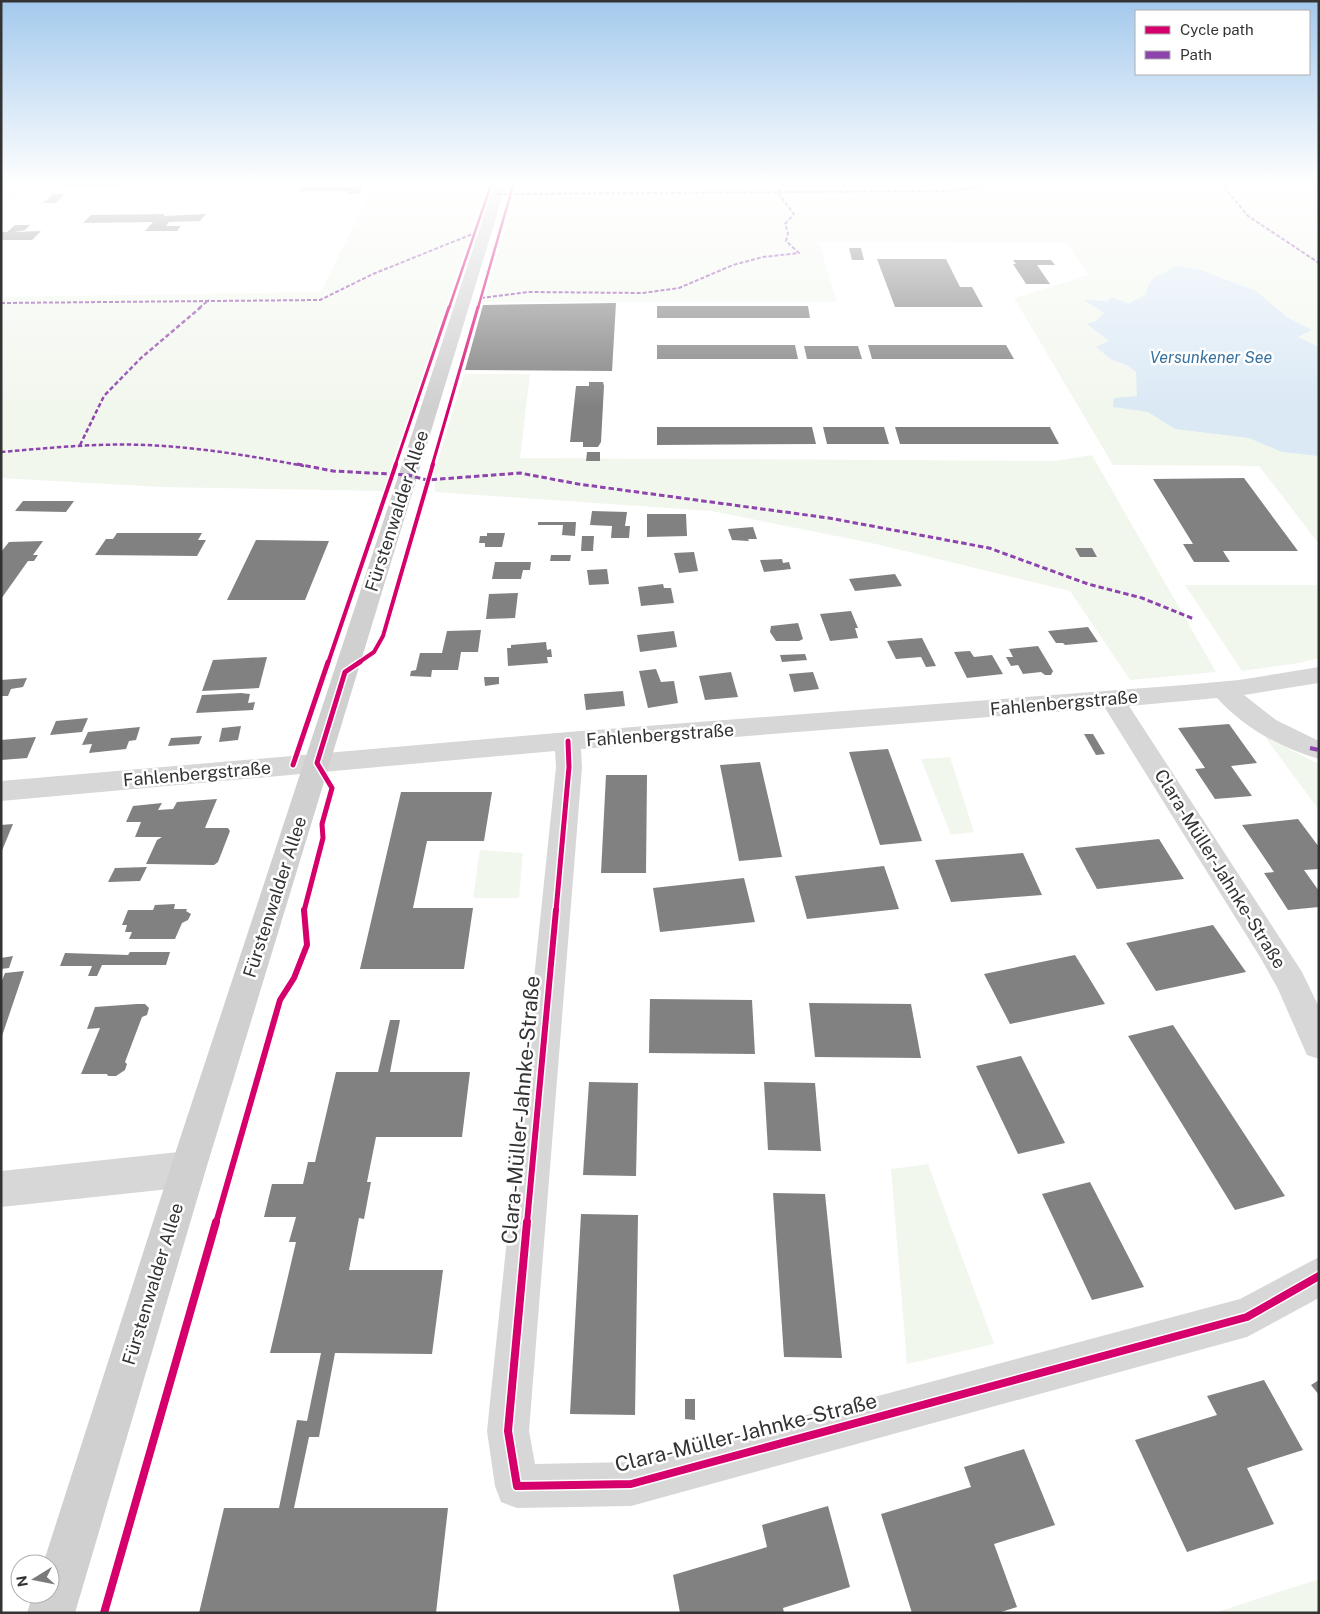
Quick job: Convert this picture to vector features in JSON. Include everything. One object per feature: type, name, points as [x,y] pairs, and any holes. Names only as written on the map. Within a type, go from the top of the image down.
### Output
[{"type":"main road","name":"Fürstenwalder Allee","points":[[51,1613],[188,1169],[477,257]]},
{"type":"street","name":"Fahlenbergstraße","points":[[1,791],[568,741],[1112,699],[1223,689],[1319,675]]},
{"type":"street","points":[[1223,689],[1230,698],[1279,732],[1310,748],[1319,750]]},
{"type":"street","name":"Clara-Müller-Jahnke-Straße","points":[[1112,699],[1271,948],[1291,982],[1319,1044]]},
{"type":"street","name":"Clara-Müller-Jahnke-Straße","points":[[568,741],[570,768],[508,1431],[517,1486],[631,1484],[1247,1317],[1319,1276]]},
{"type":"street","points":[[1,1189],[188,1169]]},
{"type":"shaded area","points":[[338,257],[462,257],[383,491],[161,487],[1,478],[1,297],[321,292]]},
{"type":"shaded area","points":[[497,257],[824,257],[837,302],[484,302]]},
{"type":"shaded area","points":[[1076,257],[1319,257],[1319,544],[1259,466],[1113,465],[1014,298],[1089,275]]},
{"type":"shaded area","points":[[464,374],[530,374],[520,458],[1055,461],[1092,455],[1216,672],[1130,680],[1070,591],[876,544],[711,511],[435,492],[434,473]]},
{"type":"shaded area","points":[[1185,585],[1319,585],[1319,658],[1299,663],[1242,671]]},
{"type":"shaded area","points":[[1265,737],[1319,764],[1319,810]]},
{"type":"shaded area","points":[[950,757],[974,832],[951,835],[921,759]]},
{"type":"shaded area","points":[[480,850],[523,853],[519,898],[473,898]]},
{"type":"shaded area","points":[[928,1164],[994,1344],[907,1364],[891,1169]]},
{"type":"shaded area","points":[[1319,1579],[1319,1613],[1214,1613]]},
{"type":"water","name":"Versunkener See","points":[[1174,266],[1198,269],[1256,291],[1288,318],[1312,330],[1298,337],[1319,347],[1319,456],[1282,452],[1249,438],[1175,429],[1148,412],[1113,407],[1114,398],[1137,396],[1136,372],[1127,365],[1112,360],[1096,347],[1109,341],[1087,324],[1096,321],[1104,313],[1084,300],[1107,301],[1112,297],[1129,304],[1146,294],[1154,278]]},
{"type":"building","points":[[851,257],[863,257],[864,260],[852,260]]},
{"type":"building","points":[[877,259],[946,259],[960,287],[972,287],[983,307],[895,307]]},
{"type":"building","points":[[1013,260],[1051,260],[1055,265],[1037,265],[1050,284],[1026,284],[1013,264],[1016,264]]},
{"type":"building","points":[[616,303],[612,371],[465,370],[483,305]]},
{"type":"building","points":[[657,306],[808,306],[810,318],[657,318]]},
{"type":"building","points":[[657,345],[795,345],[798,359],[657,359]]},
{"type":"building","points":[[868,345],[1006,345],[1014,359],[872,359]]},
{"type":"building","points":[[804,346],[858,346],[862,359],[807,359]]},
{"type":"building","points":[[589,382],[603,382],[604,386],[601,442],[598,447],[583,447],[583,442],[570,442],[576,386],[589,386]]},
{"type":"building","points":[[657,427],[812,427],[816,444],[657,445]]},
{"type":"building","points":[[823,427],[884,427],[889,444],[827,444]]},
{"type":"building","points":[[895,427],[1050,427],[1059,444],[900,444]]},
{"type":"building","points":[[587,452],[600,452],[600,461],[586,461]]},
{"type":"building","points":[[1244,478],[1298,551],[1223,551],[1230,562],[1194,562],[1183,544],[1193,544],[1153,479]]},
{"type":"building","points":[[23,501],[74,501],[66,512],[15,511]]},
{"type":"building","points":[[592,511],[627,512],[625,526],[630,526],[629,538],[611,538],[612,526],[590,525]]},
{"type":"building","points":[[647,514],[686,514],[687,536],[647,537]]},
{"type":"building","points":[[538,522],[576,522],[575,536],[562,535],[563,525],[538,525]]},
{"type":"building","points":[[753,527],[757,539],[748,539],[749,541],[732,540],[728,529]]},
{"type":"building","points":[[117,533],[202,533],[198,540],[206,540],[197,556],[95,555],[106,539],[113,539]]},
{"type":"building","points":[[487,533],[505,533],[502,547],[485,547],[485,543],[479,543],[480,536],[487,536]]},
{"type":"building","points":[[582,536],[594,536],[593,551],[581,551]]},
{"type":"building","points":[[256,540],[329,541],[305,600],[227,600]]},
{"type":"building","points":[[43,541],[33,555],[38,555],[34,561],[28,561],[1,599],[1,552],[9,542]]},
{"type":"building","points":[[1075,548],[1092,548],[1097,557],[1080,557]]},
{"type":"building","points":[[694,552],[698,571],[679,573],[674,553]]},
{"type":"building","points":[[551,555],[571,555],[570,561],[550,561]]},
{"type":"building","points":[[782,559],[783,563],[789,562],[791,569],[764,572],[760,560]]},
{"type":"building","points":[[495,562],[531,562],[530,570],[523,570],[521,579],[492,579]]},
{"type":"building","points":[[607,569],[609,584],[589,585],[587,570]]},
{"type":"building","points":[[895,574],[902,586],[855,591],[849,579]]},
{"type":"building","points":[[663,584],[664,588],[671,588],[674,603],[641,606],[638,587]]},
{"type":"building","points":[[518,593],[515,618],[486,619],[489,594]]},
{"type":"building","points":[[851,611],[858,628],[855,628],[858,638],[830,641],[820,614]]},
{"type":"building","points":[[798,623],[803,639],[799,641],[776,641],[770,632],[771,626]]},
{"type":"building","points":[[1088,627],[1098,642],[1065,645],[1063,643],[1056,643],[1048,631]]},
{"type":"building","points":[[481,630],[478,652],[461,652],[458,670],[432,670],[431,677],[410,676],[411,671],[416,670],[420,653],[442,653],[447,631]]},
{"type":"building","points":[[674,631],[677,647],[640,652],[637,635]]},
{"type":"building","points":[[922,638],[936,666],[926,667],[921,657],[896,659],[887,641]]},
{"type":"building","points":[[546,642],[547,650],[551,649],[552,657],[547,657],[548,663],[508,666],[507,648],[511,648],[511,645]]},
{"type":"building","points":[[1038,646],[1053,671],[1051,675],[1045,675],[1041,672],[1023,674],[1018,665],[1011,666],[1006,657],[1013,657],[1009,649]]},
{"type":"building","points":[[970,651],[974,657],[992,655],[1003,674],[967,678],[954,652]]},
{"type":"building","points":[[805,654],[807,660],[782,662],[780,655]]},
{"type":"building","points":[[267,657],[259,688],[202,691],[213,660]]},
{"type":"building","points":[[656,669],[661,682],[674,681],[678,703],[648,708],[639,671]]},
{"type":"building","points":[[731,672],[738,697],[705,700],[699,676]]},
{"type":"building","points":[[813,672],[819,689],[794,692],[789,674]]},
{"type":"building","points":[[484,677],[499,677],[499,684],[485,686]]},
{"type":"building","points":[[27,678],[23,687],[11,689],[8,696],[1,696],[1,680]]},
{"type":"building","points":[[623,691],[625,706],[586,710],[584,694]]},
{"type":"building","points":[[250,694],[248,703],[255,702],[253,710],[196,713],[202,695]]},
{"type":"building","points":[[88,718],[82,732],[50,735],[56,721]]},
{"type":"building","points":[[1229,724],[1257,763],[1231,766],[1252,796],[1215,799],[1195,769],[1205,768],[1178,728]]},
{"type":"building","points":[[241,726],[238,740],[219,742],[222,728]]},
{"type":"building","points":[[140,727],[136,740],[129,741],[126,749],[89,753],[92,744],[82,745],[88,732]]},
{"type":"building","points":[[1084,734],[1093,734],[1105,754],[1096,755]]},
{"type":"building","points":[[202,736],[199,744],[168,746],[171,738]]},
{"type":"building","points":[[36,737],[27,758],[1,760],[1,740]]},
{"type":"building","points":[[888,749],[922,841],[880,845],[849,752]]},
{"type":"building","points":[[760,762],[782,857],[739,861],[720,765]]},
{"type":"building","points":[[606,775],[647,775],[646,873],[601,873]]},
{"type":"building","points":[[401,792],[492,792],[484,841],[427,841],[413,908],[473,908],[464,969],[360,969]]},
{"type":"building","points":[[217,799],[205,828],[228,828],[230,831],[218,862],[214,865],[146,864],[157,840],[162,837],[135,837],[141,822],[126,822],[133,806],[162,803],[158,810],[173,809],[177,802]]},
{"type":"building","points":[[1298,819],[1319,847],[1319,869],[1304,870],[1319,891],[1319,907],[1288,910],[1264,873],[1274,872],[1242,825]]},
{"type":"building","points":[[13,824],[1,853],[1,825]]},
{"type":"building","points":[[1159,839],[1184,879],[1097,889],[1075,848]]},
{"type":"building","points":[[1023,853],[1042,895],[951,902],[935,860]]},
{"type":"building","points":[[884,866],[899,909],[807,919],[795,876]]},
{"type":"building","points":[[147,867],[140,881],[108,882],[115,868]]},
{"type":"building","points":[[744,878],[755,922],[660,932],[653,888]]},
{"type":"building","points":[[175,904],[174,909],[187,909],[186,911],[191,914],[188,920],[182,923],[175,939],[129,939],[132,932],[125,932],[127,925],[122,925],[128,910],[153,910],[155,905]]},
{"type":"building","points":[[1213,925],[1246,972],[1156,991],[1126,943]]},
{"type":"building","points":[[130,952],[170,952],[166,965],[102,965],[97,976],[88,976],[92,966],[60,966],[65,953],[128,955]]},
{"type":"building","points":[[1075,955],[1105,1004],[1010,1024],[984,974]]},
{"type":"building","points":[[13,956],[9,968],[1,969],[1,958]]},
{"type":"building","points":[[24,971],[1,1036],[1,983],[5,973]]},
{"type":"building","points":[[650,999],[752,1000],[755,1054],[649,1053]]},
{"type":"building","points":[[809,1003],[911,1004],[921,1058],[815,1057]]},
{"type":"building","points":[[145,1004],[149,1008],[147,1015],[142,1017],[125,1062],[127,1064],[125,1070],[116,1076],[81,1074],[100,1028],[87,1029],[95,1007]]},
{"type":"building","points":[[390,1020],[400,1020],[390,1072],[470,1072],[462,1137],[376,1137],[367,1182],[371,1182],[364,1219],[359,1218],[349,1270],[443,1270],[432,1354],[335,1353],[319,1437],[309,1437],[294,1508],[448,1508],[436,1613],[199,1613],[224,1508],[279,1508],[297,1420],[307,1421],[321,1353],[270,1353],[296,1242],[289,1242],[296,1217],[264,1217],[272,1184],[303,1184],[308,1162],[315,1162],[336,1072],[378,1072]]},
{"type":"building","points":[[1173,1025],[1285,1196],[1235,1210],[1128,1036]]},
{"type":"building","points":[[1021,1056],[1065,1143],[1018,1154],[976,1066]]},
{"type":"building","points":[[589,1082],[638,1083],[636,1176],[583,1175]]},
{"type":"building","points":[[764,1082],[815,1083],[821,1151],[768,1150]]},
{"type":"building","points":[[1090,1182],[1144,1287],[1092,1300],[1042,1194]]},
{"type":"building","points":[[773,1193],[825,1194],[842,1358],[784,1357]]},
{"type":"building","points":[[581,1214],[638,1215],[635,1415],[570,1414]]},
{"type":"building","points":[[1264,1380],[1303,1450],[1247,1468],[1274,1524],[1187,1552],[1135,1440],[1217,1415],[1207,1396]]},
{"type":"building","points":[[1319,1380],[1319,1395],[1311,1385]]},
{"type":"building","points":[[685,1399],[695,1399],[695,1420],[685,1419]]},
{"type":"building","points":[[1024,1449],[1055,1525],[994,1544],[1017,1607],[998,1613],[912,1613],[881,1514],[971,1487],[964,1467]]},
{"type":"building","points":[[828,1506],[850,1587],[783,1608],[784,1613],[680,1613],[673,1575],[767,1547],[762,1525]]},
{"type":"marked path","points":[[1,303],[320,300],[373,274],[414,257]]},
{"type":"marked path","points":[[481,298],[528,292],[643,293],[679,288],[733,265],[762,257]]},
{"type":"marked path","points":[[1310,257],[1319,263]]},
{"type":"marked path","points":[[80,445],[104,396],[141,358],[209,300]]},
{"type":"marked path","points":[[1,452],[80,445],[146,445],[253,456],[333,471],[408,475],[427,480],[520,473],[578,484],[829,518],[989,548],[1088,584],[1142,598],[1194,619]]},
{"type":"marked path","points":[[1310,748],[1319,750]]},
{"type":"cycle path","points":[[293,765],[466,257]]},
{"type":"cycle path","points":[[104,1613],[280,1000],[294,978],[307,945],[304,907],[323,838],[322,824],[332,788],[317,763],[345,672],[374,652],[383,636],[492,257]]},
{"type":"cycle path","points":[[568,741],[569,767],[508,1431],[517,1486],[631,1484],[1247,1317],[1319,1276]]}]
